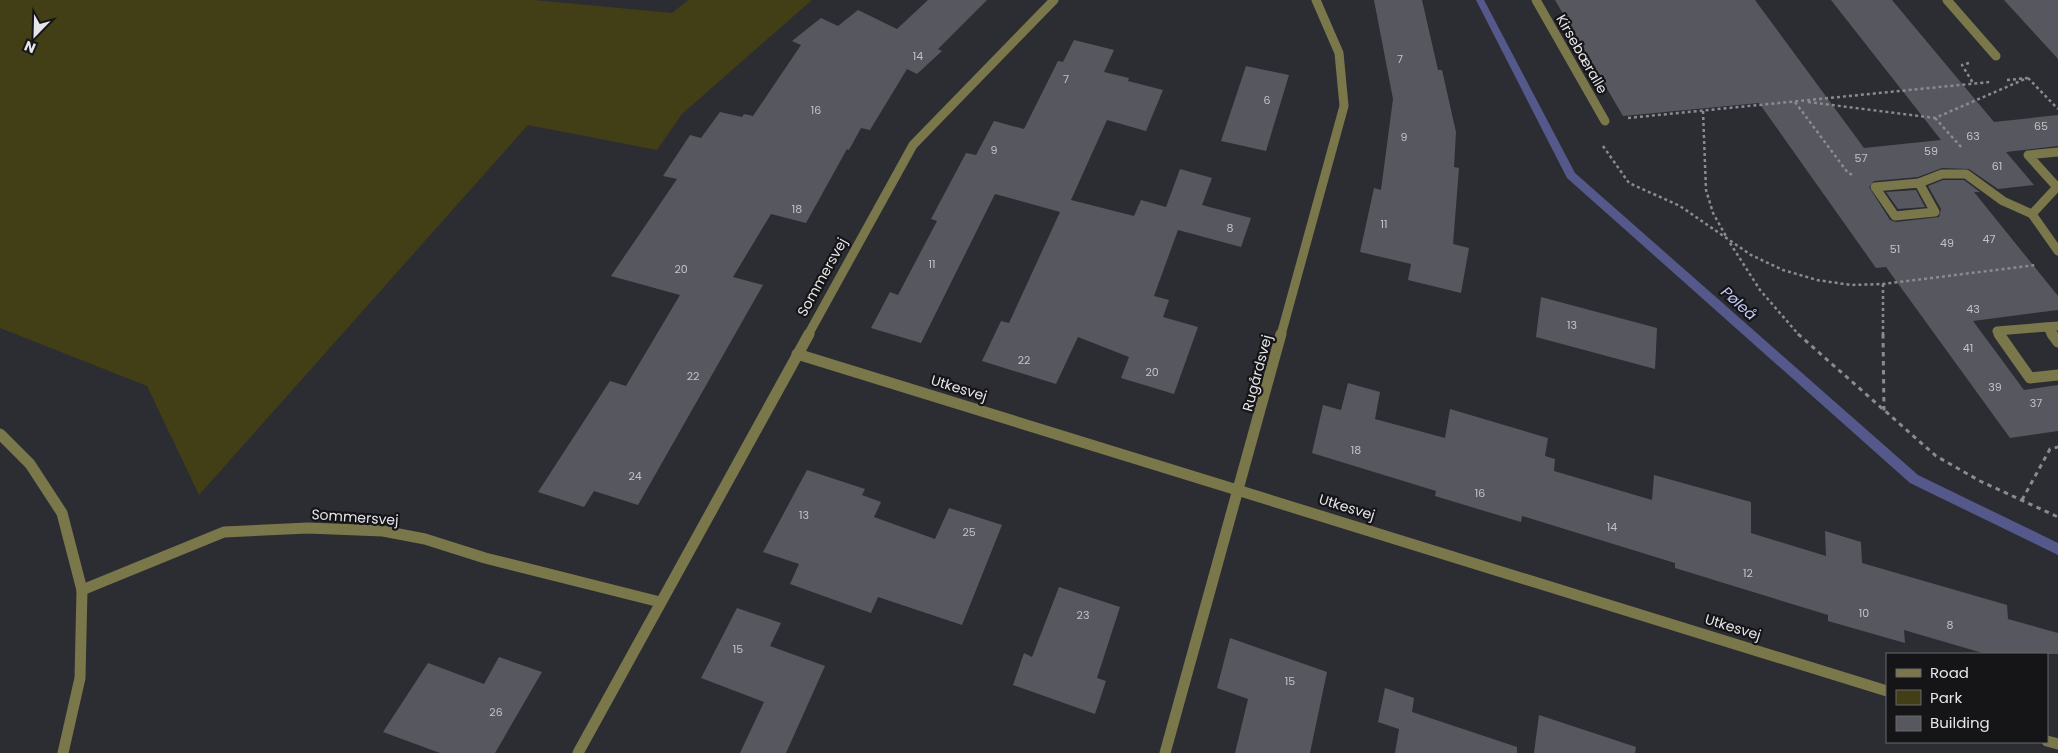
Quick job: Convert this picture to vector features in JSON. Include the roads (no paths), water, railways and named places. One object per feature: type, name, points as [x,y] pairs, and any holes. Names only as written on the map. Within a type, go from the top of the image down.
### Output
[{"type":"street","name":"Sommersvej","points":[[578,753],[913,145],[1054,0]]},
{"type":"street","name":"Rugårdsvej","points":[[1164,753],[1240,489],[1344,106],[1339,53],[1316,0]]},
{"type":"street","name":"Kirsebæralle","points":[[1536,0],[1605,121]]},
{"type":"street","points":[[1947,0],[1996,56]]},
{"type":"street","points":[[2032,214],[2057,186],[2028,156],[2058,152]]},
{"type":"street","points":[[1920,183],[1935,212],[1895,216],[1875,187],[1920,183],[1942,174],[1966,174],[2002,201],[2032,214],[2058,251]]},
{"type":"street","points":[[2058,326],[1997,331],[2030,378],[2058,375]]},
{"type":"street","points":[[2046,327],[2058,342]]},
{"type":"street","name":"Utkesvej","points":[[797,354],[1240,489],[1886,691]]},
{"type":"street","points":[[0,434],[30,464],[62,513],[82,590],[80,678],[63,753]]},
{"type":"street","name":"Sommersvej","points":[[82,590],[224,532],[308,528],[383,531],[425,539],[485,558],[660,602]]},
{"type":"waterway","name":"Pøleå","points":[[1480,0],[1571,175],[1914,479],[2058,549]]}]
